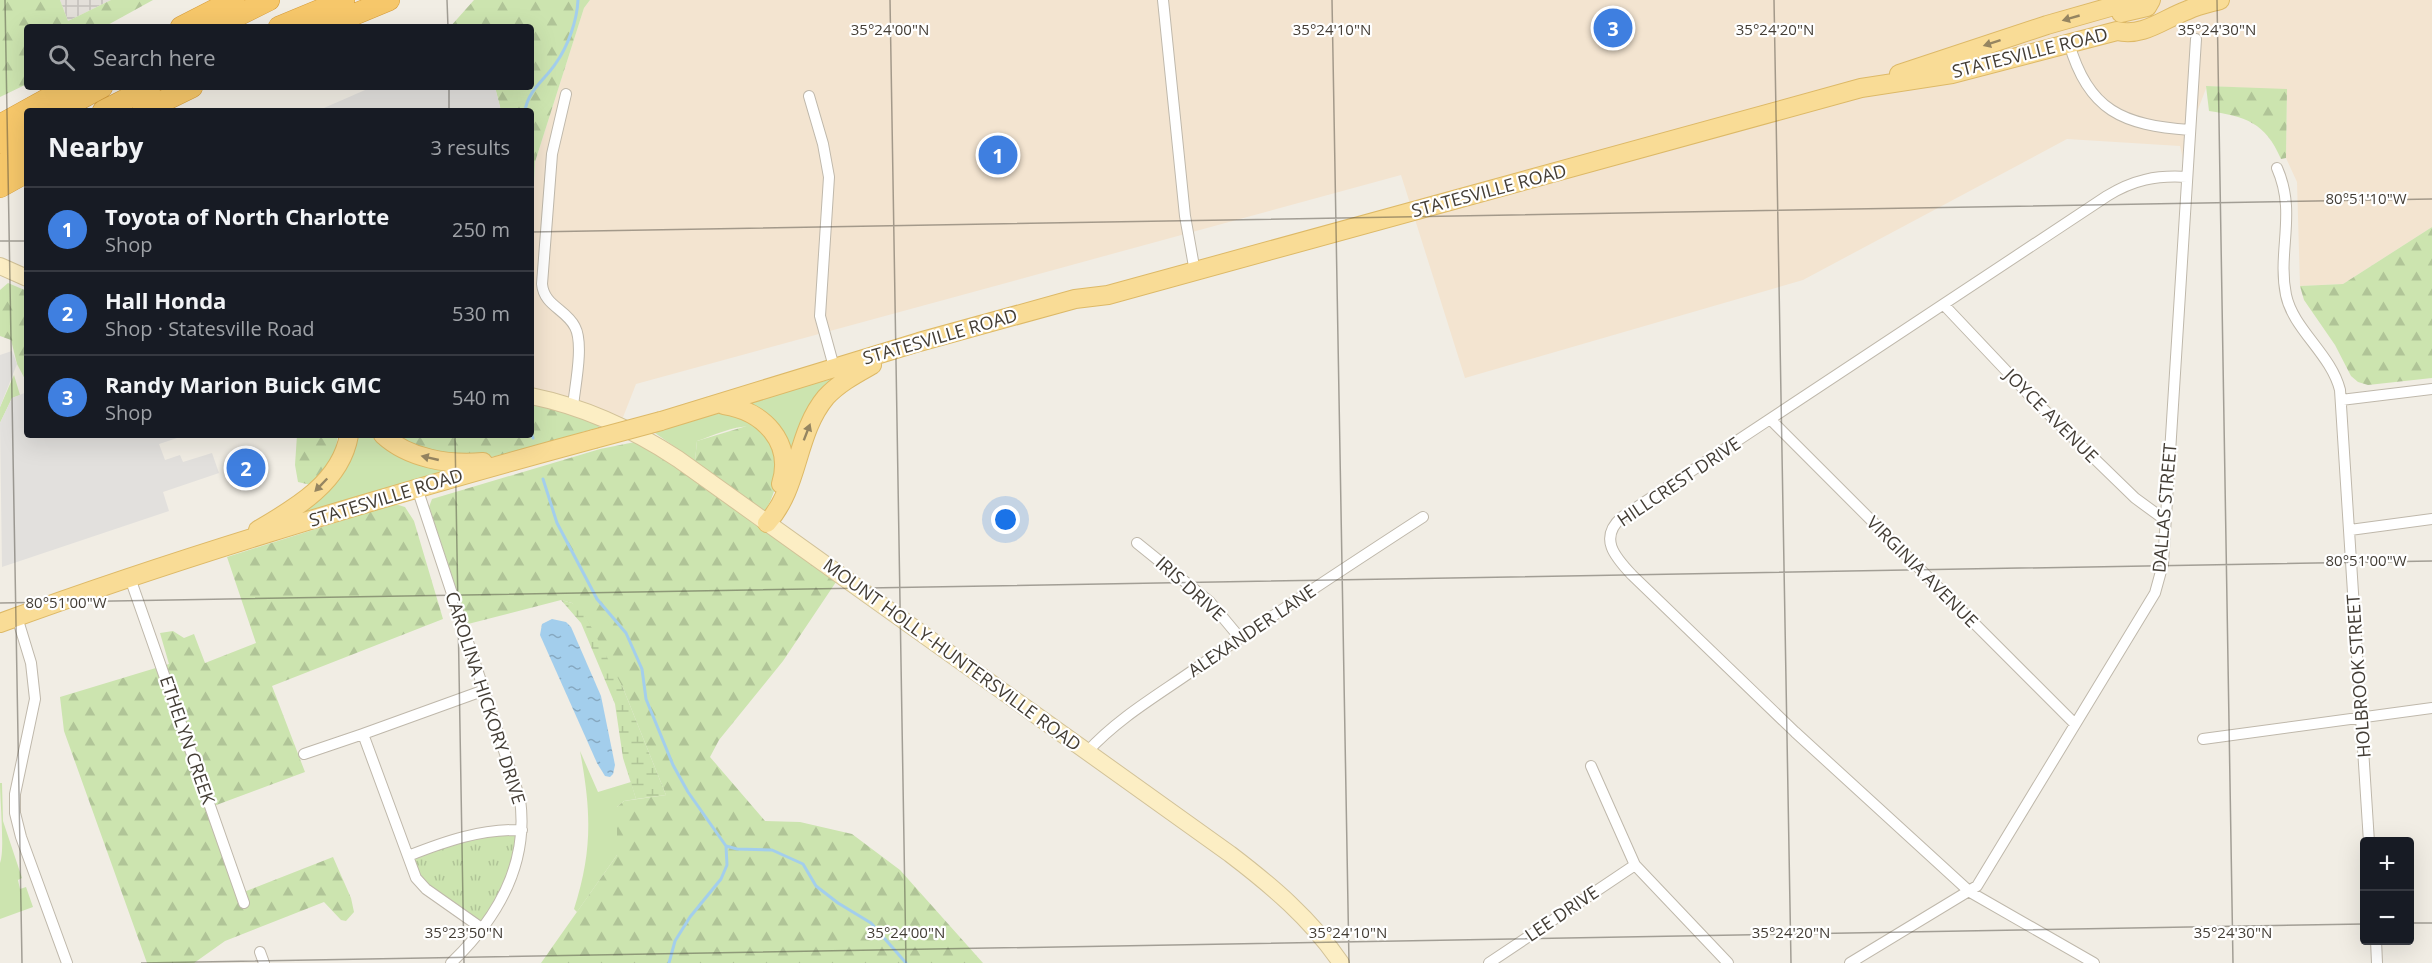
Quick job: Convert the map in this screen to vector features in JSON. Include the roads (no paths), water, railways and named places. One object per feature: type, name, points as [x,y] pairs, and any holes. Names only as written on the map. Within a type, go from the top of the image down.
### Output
[{"type":"highway","points":[[187,24],[234,0]]},
{"type":"highway","points":[[221,24],[269,0]]},
{"type":"highway","points":[[286,24],[344,0]]},
{"type":"highway","points":[[331,24],[388,0]]},
{"type":"highway","points":[[31,108],[64,90]]},
{"type":"highway","points":[[64,108],[96,90]]},
{"type":"highway","points":[[109,108],[144,90]]},
{"type":"highway","points":[[149,108],[186,90]]},
{"type":"highway","points":[[0,125],[24,112]]},
{"type":"highway","points":[[0,143],[24,130]]},
{"type":"highway","points":[[0,166],[24,153]]},
{"type":"highway","points":[[0,187],[24,174]]},
{"type":"main road","name":"STATESVILLE ROAD","points":[[8,620],[130,578],[417,488],[776,388],[834,367],[1075,299],[1108,295],[1194,272],[1870,86],[1941,59],[2135,0]]},
{"type":"main road","points":[[2117,31],[2113,21],[2117,15],[2147,7],[2151,0]]},
{"type":"main road","name":"STATESVILLE ROAD","points":[[1870,86],[1952,74],[2117,31],[2126,33],[2147,30],[2187,10],[2220,0]]},
{"type":"main road","points":[[0,266],[24,277]]},
{"type":"main road","name":"STATESVILLE ROAD","points":[[776,388],[800,385],[1078,308],[1108,295]]},
{"type":"main road","points":[[768,523],[785,499],[804,436],[820,406],[834,389],[872,365]]},
{"type":"main road","name":"MOUNT HOLLY-HUNTERSVILLE ROAD","points":[[534,397],[573,406],[613,421],[645,438],[768,523],[1259,876],[1311,924],[1341,963]]},
{"type":"main road","points":[[719,404],[742,408],[757,415],[770,426],[782,448],[783,479],[768,523]]},
{"type":"main road","points":[[223,548],[287,513],[314,493],[339,463],[348,438]]},
{"type":"main road","points":[[387,438],[409,452],[451,462],[480,463],[530,456]]},
{"type":"street","points":[[1163,0],[1185,216],[1194,272]]},
{"type":"street","name":"DALLAS STREET","points":[[1850,963],[1970,892],[1987,871],[2155,593],[2163,564],[2196,39]]},
{"type":"street","points":[[2069,43],[2079,73],[2090,92],[2104,107],[2140,124],[2190,130]]},
{"type":"street","points":[[566,94],[554,139],[548,179],[542,284],[547,300],[572,322],[577,334],[573,406]]},
{"type":"street","points":[[809,96],[823,144],[829,177],[820,316],[834,367]]},
{"type":"street","name":"HOLBROOK STREET","points":[[2277,168],[2288,205],[2286,297],[2293,313],[2332,369],[2341,400],[2369,837]]},
{"type":"street","name":"HILLCREST DRIVE","points":[[2094,963],[1970,892],[1710,651],[1632,575],[1614,556],[1610,548],[1612,530],[1622,517],[2130,183],[2153,177],[2187,177]]},
{"type":"street","name":"JOYCE AVENUE","points":[[1944,305],[2031,397],[2127,491],[2148,510],[2165,520]]},
{"type":"street","points":[[2341,400],[2432,389]]},
{"type":"street","name":"VIRGINIA AVENUE","points":[[1771,420],[2075,724]]},
{"type":"street","name":"CAROLINA HICKORY DRIVE","points":[[417,488],[482,691],[520,799],[522,830],[513,877],[506,891],[451,963]]},
{"type":"street","name":"ALEXANDER LANE","points":[[1088,752],[1108,730],[1240,638],[1423,518]]},
{"type":"street","points":[[2350,530],[2432,519]]},
{"type":"street","name":"IRIS DRIVE","points":[[1137,543],[1210,602],[1240,638]]},
{"type":"street","name":"ETHELYN CREEK","points":[[130,578],[244,903]]},
{"type":"street","points":[[8,620],[31,663],[35,699],[15,794],[15,813],[21,837],[67,963]]},
{"type":"street","points":[[304,754],[482,691]]},
{"type":"street","points":[[2203,738],[2432,708]]},
{"type":"street","points":[[363,734],[419,882],[480,927]]},
{"type":"street","points":[[1591,766],[1635,865],[1728,963]]},
{"type":"street","points":[[408,856],[465,835],[486,831],[522,830]]},
{"type":"street","name":"LEE DRIVE","points":[[1489,963],[1635,865]]},
{"type":"street","points":[[2376,945],[2377,963]]},
{"type":"street","points":[[260,952],[264,963]]},
{"type":"water","points":[[552,619],[566,622],[571,627],[601,696],[615,765],[610,777],[605,776],[597,763],[540,635],[542,624]]},
{"type":"waterway","points":[[534,90],[552,69],[564,49],[574,25],[578,0]]},
{"type":"waterway","points":[[526,108],[534,90]]},
{"type":"waterway","points":[[543,479],[557,523],[597,599],[626,633],[642,669],[646,699],[673,765],[688,792],[726,846],[727,865],[721,879],[690,917],[675,941],[669,963]]},
{"type":"waterway","points":[[726,846],[737,849],[772,850],[803,864],[816,886],[838,903],[871,923],[906,963]]},
{"type":"place","name":"Randy Marion Buick GMC","points":[[1613,28]]},
{"type":"place","name":"Toyota of North Charlotte","points":[[998,155]]},
{"type":"place","name":"Hall Honda","points":[[246,468]]}]
